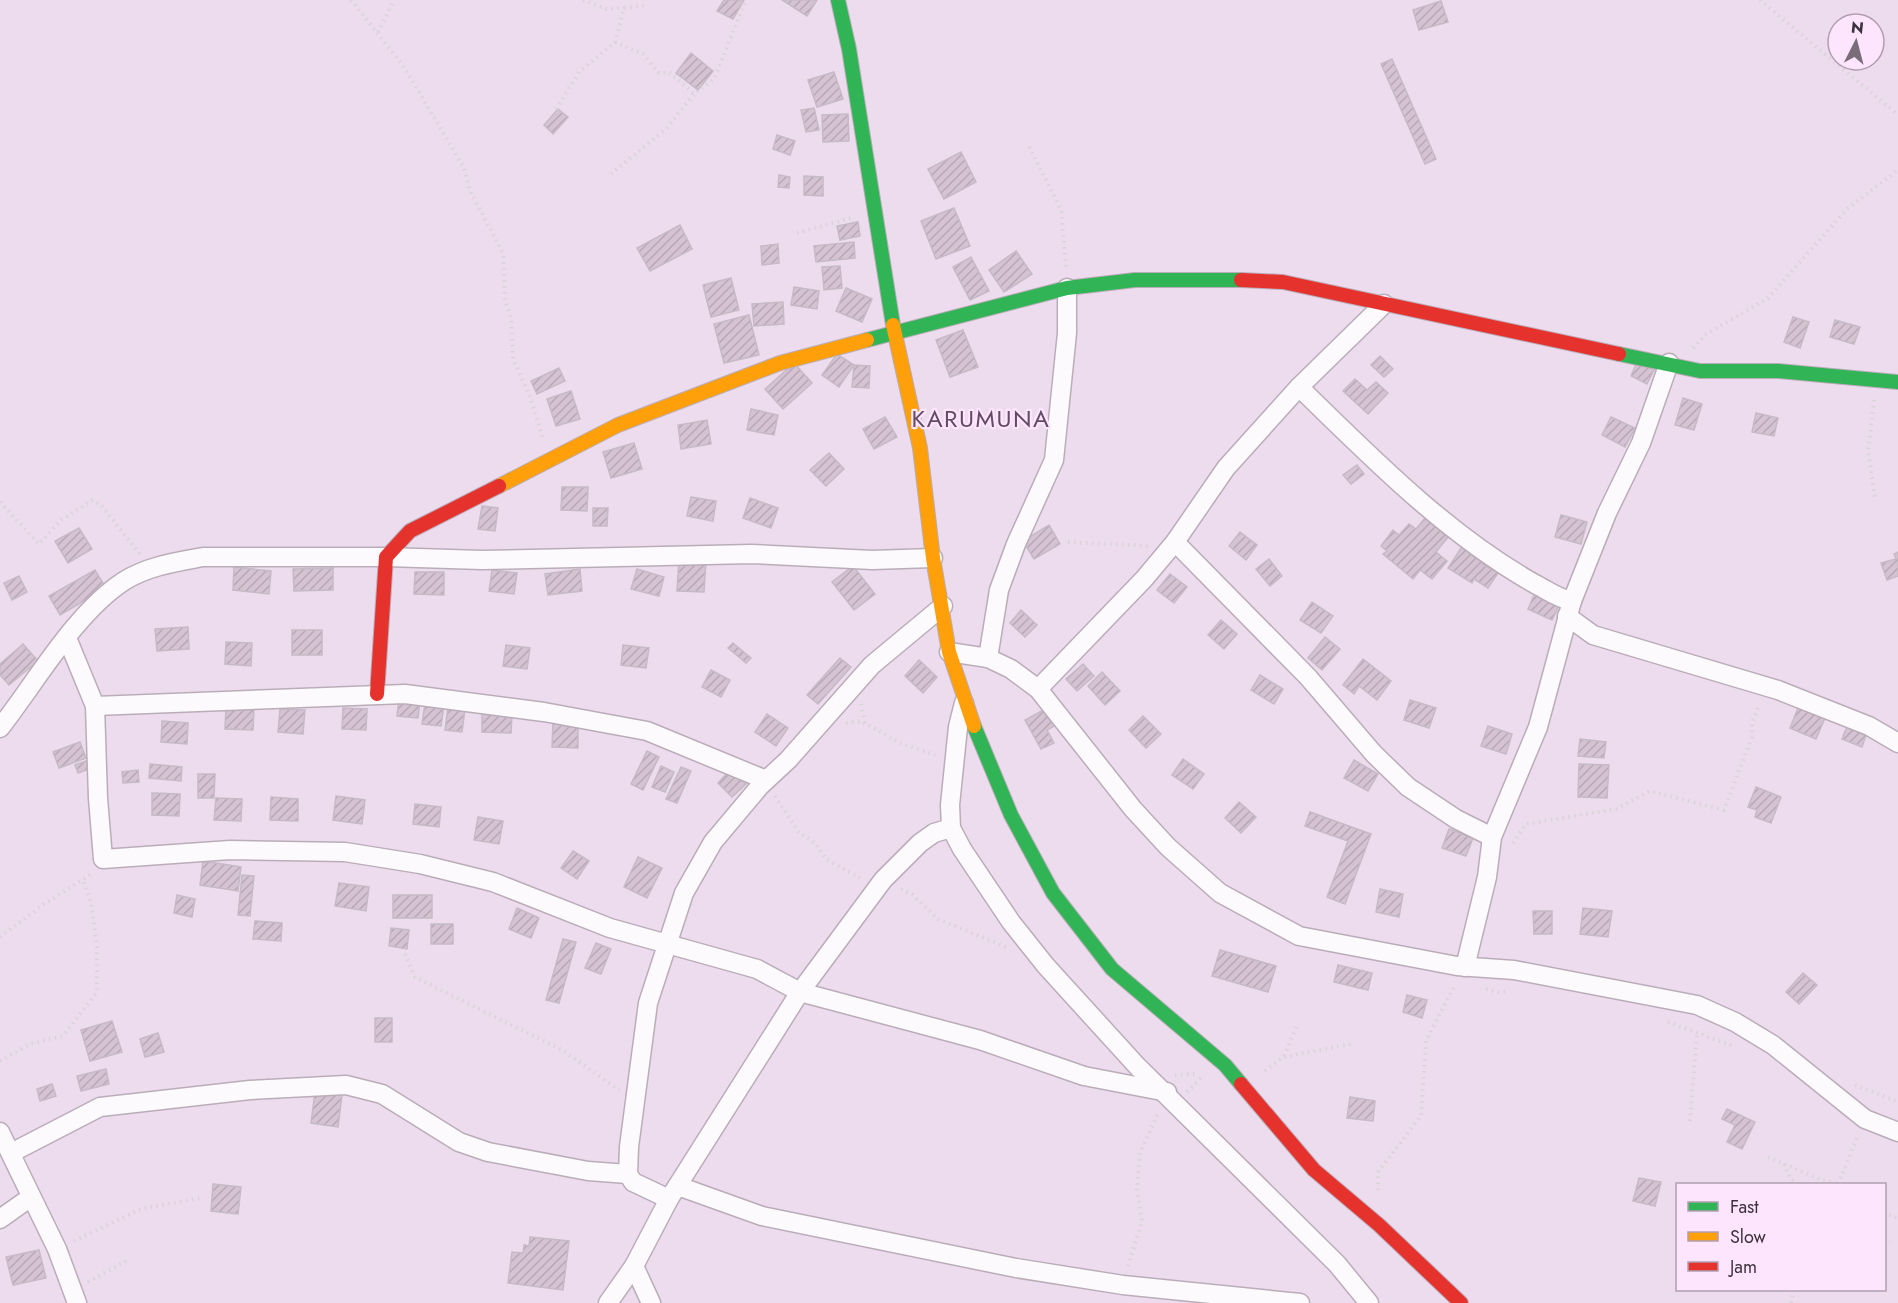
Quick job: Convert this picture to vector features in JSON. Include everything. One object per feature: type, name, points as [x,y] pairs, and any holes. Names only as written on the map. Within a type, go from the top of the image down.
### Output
[{"type":"main road","points":[[838,0],[877,215],[894,332],[920,448],[933,558],[944,606],[949,652],[983,752],[1011,815],[1053,893],[1112,969],[1225,1065],[1314,1170],[1379,1225],[1461,1303]]},
{"type":"main road","points":[[377,694],[386,557],[410,531],[493,491],[549,459],[618,425],[734,379],[780,363],[1067,288],[1135,280],[1191,278],[1283,282],[1700,370],[1778,371],[1877,378],[1898,382]]},
{"type":"street","points":[[988,657],[999,590],[1016,544],[1054,460],[1070,297],[1067,288]]},
{"type":"street","points":[[1038,689],[1144,579],[1172,545],[1226,468],[1299,387],[1384,304]]},
{"type":"street","points":[[1461,967],[1487,877],[1492,837],[1538,727],[1569,609],[1607,513],[1641,443],[1672,364]]},
{"type":"street","points":[[1299,387],[1373,458],[1451,525],[1509,569],[1569,609],[1593,635],[1757,683],[1869,726],[1898,743]]},
{"type":"street","points":[[1172,545],[1308,677],[1374,754],[1408,787],[1456,819],[1492,837]]},
{"type":"street","points":[[0,728],[52,655],[82,619],[123,582],[149,569],[203,557],[386,557],[482,560],[752,554],[872,560],[933,558]]},
{"type":"street","points":[[944,606],[872,664],[712,842],[684,893],[669,945],[648,1003],[636,1082],[628,1174],[633,1182],[762,1216],[1017,1268],[1123,1285],[1300,1303]]},
{"type":"street","points":[[67,639],[95,706],[98,798],[103,859],[230,850],[356,854],[420,864],[493,882],[610,928],[757,969],[800,992],[980,1040],[1084,1076],[1171,1097]]},
{"type":"street","points":[[949,652],[988,657],[1011,669],[1038,689],[1133,809],[1168,847],[1220,893],[1299,936],[1461,967],[1514,970],[1697,1005],[1735,1022],[1773,1045],[1865,1119],[1898,1132]]},
{"type":"street","points":[[95,706],[405,694],[544,712],[647,731],[763,783]]},
{"type":"street","points":[[965,698],[958,727],[950,805],[951,828],[962,849],[1011,922],[1046,966],[1148,1077],[1171,1097],[1337,1264],[1369,1303]]},
{"type":"street","points":[[608,1303],[634,1266],[674,1192],[800,992],[883,880],[920,843],[934,833],[951,828]]},
{"type":"street","points":[[11,1153],[100,1107],[250,1090],[346,1085],[382,1094],[459,1142],[488,1152],[588,1171],[628,1174]]},
{"type":"street","points":[[0,1132],[57,1249],[74,1297]]},
{"type":"street","points":[[0,1219],[31,1197]]},
{"type":"street","points":[[634,1266],[651,1303]]},
{"type":"path","points":[[351,0],[404,67],[464,168],[470,191],[503,253],[505,301],[511,318],[513,358],[530,397],[549,459]]},
{"type":"path","points":[[378,32],[394,0]]},
{"type":"path","points":[[583,0],[606,9],[647,5]]},
{"type":"path","points":[[611,174],[667,128],[694,94],[714,79],[746,0]]},
{"type":"path","points":[[1760,0],[1898,115]]},
{"type":"path","points":[[556,109],[580,71],[615,42],[624,8]]},
{"type":"path","points":[[615,42],[643,54],[659,73],[669,72],[694,94]]},
{"type":"path","points":[[1029,147],[1060,209],[1067,288]]},
{"type":"path","points":[[1672,364],[1705,335],[1768,298],[1848,208],[1898,170]]},
{"type":"path","points":[[797,233],[843,219],[877,215]]},
{"type":"path","points":[[1875,497],[1868,451],[1877,378]]},
{"type":"path","points":[[0,501],[39,544],[62,520],[93,500],[100,505],[149,569]]},
{"type":"path","points":[[1068,542],[1172,545]]},
{"type":"path","points":[[1507,851],[1526,824],[1616,809],[1650,791],[1724,810],[1752,737],[1752,723],[1759,706],[1757,683]]},
{"type":"path","points":[[816,727],[861,721],[900,743],[935,755],[955,766]]},
{"type":"path","points":[[763,783],[779,799],[799,832],[815,843],[826,859],[855,877],[883,880]]},
{"type":"path","points":[[0,937],[44,904],[95,871],[103,859]]},
{"type":"path","points":[[0,1061],[30,1044],[63,1036],[97,992],[97,946],[91,903],[83,880]]},
{"type":"path","points":[[405,954],[415,977],[561,1050],[617,1091],[636,1082]]},
{"type":"path","points":[[1378,1193],[1378,1172],[1420,1116],[1426,1041],[1457,981],[1461,967]]},
{"type":"path","points":[[1478,986],[1498,992],[1520,990]]},
{"type":"path","points":[[1690,1121],[1697,1035],[1697,1005]]},
{"type":"path","points":[[1663,1020],[1684,1026],[1697,1035],[1741,1048]]},
{"type":"path","points":[[1245,1090],[1283,1057],[1298,1024]]},
{"type":"path","points":[[1283,1057],[1351,1044]]},
{"type":"path","points":[[1123,1285],[1143,1221],[1137,1190],[1140,1153],[1162,1104],[1208,1072],[1225,1065]]},
{"type":"path","points":[[1148,1077],[1208,1072]]},
{"type":"path","points":[[1851,1084],[1898,1102]]},
{"type":"path","points":[[1768,1157],[1834,1183]]},
{"type":"path","points":[[1784,1164],[1790,1178],[1796,1183]]},
{"type":"path","points":[[57,1249],[141,1209],[200,1198]]},
{"type":"path","points":[[1886,1240],[1890,1242]]},
{"type":"path","points":[[74,1297],[126,1261]]},
{"type":"building","points":[[724,0],[744,0],[733,19],[717,11]]},
{"type":"building","points":[[782,0],[817,0],[807,16]]},
{"type":"building","points":[[1441,1],[1448,22],[1419,30],[1413,10]]},
{"type":"building","points":[[691,53],[713,71],[698,90],[676,73]]},
{"type":"building","points":[[1392,59],[1436,159],[1425,164],[1381,64]]},
{"type":"building","points":[[834,72],[843,99],[817,107],[808,80]]},
{"type":"building","points":[[814,108],[819,130],[806,132],[801,110]]},
{"type":"building","points":[[558,109],[568,117],[553,134],[544,125]]},
{"type":"building","points":[[848,114],[849,141],[823,142],[822,115]]},
{"type":"building","points":[[777,135],[795,141],[790,155],[773,149]]},
{"type":"building","points":[[961,152],[976,182],[944,199],[928,169]]},
{"type":"building","points":[[779,175],[790,177],[789,188],[778,187]]},
{"type":"building","points":[[804,176],[823,177],[823,196],[804,195]]},
{"type":"building","points":[[954,208],[970,246],[936,259],[921,221]]},
{"type":"building","points":[[858,222],[860,236],[840,240],[837,226]]},
{"type":"building","points":[[680,225],[692,249],[650,271],[637,248]]},
{"type":"building","points":[[854,242],[855,258],[816,262],[814,246]]},
{"type":"building","points":[[778,244],[779,263],[762,265],[761,246]]},
{"type":"building","points":[[1016,251],[1032,274],[1004,292],[989,270]]},
{"type":"building","points":[[971,257],[989,291],[970,300],[953,267]]},
{"type":"building","points":[[840,266],[842,288],[824,290],[822,267]]},
{"type":"building","points":[[731,278],[739,310],[711,317],[703,285]]},
{"type":"building","points":[[794,287],[819,291],[817,309],[791,305]]},
{"type":"building","points":[[846,288],[872,299],[862,322],[836,311]]},
{"type":"building","points":[[783,302],[784,324],[754,326],[752,304]]},
{"type":"building","points":[[749,315],[759,355],[724,363],[714,324]]},
{"type":"building","points":[[1793,317],[1809,322],[1800,348],[1784,342]]},
{"type":"building","points":[[1835,320],[1860,327],[1854,344],[1830,337]]},
{"type":"building","points":[[963,330],[978,367],[950,377],[936,340]]},
{"type":"building","points":[[837,354],[854,365],[839,387],[822,375]]},
{"type":"building","points":[[1380,356],[1393,369],[1384,377],[1371,365]]},
{"type":"building","points":[[1638,360],[1655,368],[1647,384],[1631,376]]},
{"type":"building","points":[[794,363],[812,383],[783,409],[765,389]]},
{"type":"building","points":[[854,365],[870,366],[869,388],[852,387]]},
{"type":"building","points":[[559,368],[565,381],[537,394],[531,381]]},
{"type":"building","points":[[1355,379],[1367,390],[1376,382],[1388,393],[1368,414],[1343,391]]},
{"type":"building","points":[[571,391],[580,419],[556,426],[547,399]]},
{"type":"building","points":[[1683,398],[1702,404],[1694,430],[1675,425]]},
{"type":"building","points":[[751,409],[778,415],[774,435],[747,430]]},
{"type":"building","points":[[1756,413],[1778,418],[1774,436],[1752,432]]},
{"type":"building","points":[[885,417],[897,437],[874,449],[863,429]]},
{"type":"building","points":[[1611,417],[1635,428],[1625,447],[1602,435]]},
{"type":"building","points":[[707,420],[711,444],[681,449],[678,425]]},
{"type":"building","points":[[634,443],[642,469],[611,478],[603,452]]},
{"type":"building","points":[[829,453],[844,469],[826,486],[810,470]]},
{"type":"building","points":[[1357,465],[1364,474],[1351,484],[1343,475]]},
{"type":"building","points":[[562,487],[588,487],[587,511],[561,510]]},
{"type":"building","points":[[691,497],[716,501],[713,521],[687,516]]},
{"type":"building","points":[[750,498],[778,508],[771,528],[743,518]]},
{"type":"building","points":[[482,506],[498,508],[495,531],[478,529]]},
{"type":"building","points":[[593,508],[608,508],[607,526],[593,526]]},
{"type":"building","points":[[1561,515],[1587,522],[1581,544],[1555,537]]},
{"type":"building","points":[[1425,518],[1448,537],[1436,552],[1447,561],[1432,579],[1420,570],[1413,579],[1383,554],[1387,551],[1381,546],[1393,530],[1399,535],[1409,524],[1416,529]]},
{"type":"building","points":[[1049,525],[1060,544],[1034,559],[1023,541]]},
{"type":"building","points":[[79,528],[92,549],[68,563],[55,541]]},
{"type":"building","points":[[1240,532],[1257,545],[1246,560],[1229,546]]},
{"type":"building","points":[[1463,545],[1486,560],[1483,564],[1498,573],[1488,588],[1474,579],[1472,583],[1448,568]]},
{"type":"building","points":[[1898,552],[1898,576],[1887,580],[1881,563],[1896,559],[1894,554]]},
{"type":"building","points":[[1269,559],[1282,576],[1270,586],[1256,569]]},
{"type":"building","points":[[679,560],[706,561],[704,592],[677,591]]},
{"type":"building","points":[[853,566],[875,594],[854,610],[832,582]]},
{"type":"building","points":[[234,567],[271,571],[269,594],[233,590]]},
{"type":"building","points":[[333,568],[333,590],[294,591],[293,569]]},
{"type":"building","points":[[580,569],[582,591],[548,595],[545,574]]},
{"type":"building","points":[[637,569],[664,577],[659,596],[631,589]]},
{"type":"building","points":[[95,570],[106,588],[60,615],[49,596]]},
{"type":"building","points":[[492,570],[517,573],[514,594],[489,591]]},
{"type":"building","points":[[415,572],[444,572],[444,595],[414,594]]},
{"type":"building","points":[[1170,574],[1187,587],[1174,603],[1157,590]]},
{"type":"building","points":[[19,576],[27,592],[12,600],[4,583]]},
{"type":"building","points":[[1536,590],[1561,602],[1552,620],[1528,609]]},
{"type":"building","points":[[1312,602],[1333,616],[1321,633],[1300,620]]},
{"type":"building","points":[[1021,610],[1037,625],[1025,637],[1010,623]]},
{"type":"building","points":[[1221,620],[1237,634],[1224,649],[1208,635]]},
{"type":"building","points":[[188,627],[189,649],[157,651],[155,629]]},
{"type":"building","points":[[292,630],[322,630],[322,655],[292,655]]},
{"type":"building","points":[[1325,637],[1340,649],[1322,670],[1308,658]]},
{"type":"building","points":[[226,642],[252,643],[251,666],[225,664]]},
{"type":"building","points":[[733,643],[751,658],[746,663],[728,648]]},
{"type":"building","points":[[23,644],[38,661],[9,685],[0,675],[0,664]]},
{"type":"building","points":[[506,645],[530,648],[527,669],[503,666]]},
{"type":"building","points":[[623,645],[649,648],[646,668],[621,665]]},
{"type":"building","points":[[840,658],[851,667],[818,704],[807,695]]},
{"type":"building","points":[[1363,659],[1391,681],[1377,700],[1359,686],[1354,694],[1343,685]]},
{"type":"building","points":[[919,660],[937,677],[923,693],[905,676]]},
{"type":"building","points":[[1083,664],[1094,676],[1077,691],[1066,679]]},
{"type":"building","points":[[711,670],[730,680],[721,697],[702,687]]},
{"type":"building","points":[[1102,672],[1120,691],[1105,705],[1088,686]]},
{"type":"building","points":[[1260,675],[1283,689],[1274,704],[1251,690]]},
{"type":"building","points":[[399,699],[420,701],[418,718],[397,716]]},
{"type":"building","points":[[1410,700],[1436,708],[1429,728],[1404,720]]},
{"type":"building","points":[[425,703],[444,705],[441,726],[422,724]]},
{"type":"building","points":[[448,707],[465,709],[462,732],[445,730]]},
{"type":"building","points":[[226,708],[254,708],[253,730],[225,729]]},
{"type":"building","points":[[343,708],[367,709],[366,730],[342,729]]},
{"type":"building","points":[[1047,708],[1056,725],[1047,730],[1054,743],[1041,749],[1025,720]]},
{"type":"building","points":[[1798,708],[1825,718],[1816,739],[1790,728]]},
{"type":"building","points":[[280,709],[305,710],[303,734],[278,732]]},
{"type":"building","points":[[482,713],[512,714],[511,733],[482,732]]},
{"type":"building","points":[[767,714],[788,728],[776,746],[755,732]]},
{"type":"building","points":[[1143,716],[1161,734],[1146,748],[1129,730]]},
{"type":"building","points":[[162,721],[188,723],[187,744],[161,742]]},
{"type":"building","points":[[553,721],[578,722],[578,748],[552,747]]},
{"type":"building","points":[[1848,724],[1867,732],[1862,747],[1842,739]]},
{"type":"building","points":[[1488,726],[1512,734],[1506,754],[1481,746]]},
{"type":"building","points":[[1580,739],[1606,742],[1604,758],[1578,756]]},
{"type":"building","points":[[80,742],[86,758],[59,768],[53,752]]},
{"type":"building","points":[[647,751],[659,757],[643,790],[631,784]]},
{"type":"building","points":[[1183,759],[1204,774],[1193,789],[1172,775]]},
{"type":"building","points":[[1354,760],[1378,774],[1368,791],[1344,778]]},
{"type":"building","points":[[86,761],[89,769],[78,773],[75,765]]},
{"type":"building","points":[[150,764],[182,767],[181,781],[149,778]]},
{"type":"building","points":[[1579,764],[1609,765],[1607,798],[1578,797]]},
{"type":"building","points":[[661,766],[674,772],[665,792],[652,787]]},
{"type":"building","points":[[681,767],[691,771],[677,803],[666,799]]},
{"type":"building","points":[[731,769],[746,784],[732,797],[718,783]]},
{"type":"building","points":[[138,770],[139,782],[123,783],[122,772]]},
{"type":"building","points":[[198,774],[215,774],[214,798],[198,798]]},
{"type":"building","points":[[1756,787],[1781,797],[1771,823],[1755,817],[1757,810],[1748,807]]},
{"type":"building","points":[[152,793],[180,794],[179,816],[152,815]]},
{"type":"building","points":[[336,796],[365,800],[362,824],[333,820]]},
{"type":"building","points":[[271,797],[298,799],[298,821],[270,820]]},
{"type":"building","points":[[216,798],[242,799],[241,821],[214,820]]},
{"type":"building","points":[[1239,802],[1256,817],[1241,833],[1225,818]]},
{"type":"building","points":[[415,804],[441,807],[439,827],[413,824]]},
{"type":"building","points":[[1310,812],[1371,834],[1345,904],[1327,897],[1348,841],[1305,826]]},
{"type":"building","points":[[478,817],[503,821],[499,844],[474,840]]},
{"type":"building","points":[[1449,829],[1473,838],[1466,856],[1442,848]]},
{"type":"building","points":[[573,851],[589,861],[577,879],[561,868]]},
{"type":"building","points":[[638,857],[662,868],[647,898],[624,887]]},
{"type":"building","points":[[203,861],[241,867],[238,891],[200,885]]},
{"type":"building","points":[[242,875],[254,876],[250,916],[238,915]]},
{"type":"building","points":[[339,883],[369,887],[366,911],[335,906]]},
{"type":"building","points":[[1380,889],[1403,894],[1399,917],[1376,912]]},
{"type":"building","points":[[177,895],[195,899],[192,917],[174,913]]},
{"type":"building","points":[[393,895],[432,895],[432,918],[393,918]]},
{"type":"building","points":[[517,908],[539,918],[531,938],[509,929]]},
{"type":"building","points":[[1583,908],[1612,911],[1608,937],[1580,934]]},
{"type":"building","points":[[1533,911],[1552,911],[1552,934],[1534,934]]},
{"type":"building","points":[[255,921],[282,923],[281,941],[253,939]]},
{"type":"building","points":[[431,924],[453,924],[453,944],[431,944]]},
{"type":"building","points":[[391,928],[409,930],[407,949],[389,946]]},
{"type":"building","points":[[563,939],[576,942],[559,1003],[546,1000]]},
{"type":"building","points":[[596,943],[611,949],[601,974],[585,968]]},
{"type":"building","points":[[1220,950],[1276,966],[1268,992],[1212,976]]},
{"type":"building","points":[[1338,965],[1372,973],[1368,990],[1334,982]]},
{"type":"building","points":[[1803,973],[1817,985],[1799,1004],[1786,992]]},
{"type":"building","points":[[1407,995],[1427,1000],[1422,1018],[1403,1012]]},
{"type":"building","points":[[375,1018],[392,1018],[392,1042],[375,1042]]},
{"type":"building","points":[[112,1021],[122,1052],[90,1061],[81,1030]]},
{"type":"building","points":[[158,1033],[164,1052],[145,1057],[140,1039]]},
{"type":"building","points":[[106,1069],[109,1084],[81,1091],[77,1076]]},
{"type":"building","points":[[52,1084],[56,1096],[40,1101],[37,1089]]},
{"type":"building","points":[[315,1092],[342,1095],[338,1127],[311,1123]]},
{"type":"building","points":[[1350,1097],[1375,1101],[1373,1121],[1347,1118]]},
{"type":"building","points":[[1727,1109],[1755,1122],[1742,1149],[1727,1142],[1735,1125],[1722,1119]]},
{"type":"building","points":[[1639,1178],[1661,1182],[1655,1206],[1633,1201]]},
{"type":"building","points":[[213,1184],[241,1187],[238,1214],[211,1211]]},
{"type":"building","points":[[530,1237],[569,1241],[563,1290],[508,1283],[512,1252],[523,1253],[524,1245],[529,1246]]},
{"type":"building","points":[[39,1250],[46,1278],[13,1285],[6,1257]]},
{"type":"traffic: fast","points":[[838,0],[849,49],[893,325]]},
{"type":"traffic: fast","points":[[867,340],[1067,288],[1135,280],[1241,280]]},
{"type":"traffic: fast","points":[[1619,354],[1700,371],[1778,371],[1898,382]]},
{"type":"traffic: fast","points":[[974,726],[1011,815],[1053,893],[1112,969],[1225,1065],[1241,1084]]},
{"type":"traffic: slow","points":[[893,325],[920,448],[933,558],[949,652],[974,726]]},
{"type":"traffic: slow","points":[[499,486],[618,425],[780,363],[867,340]]},
{"type":"traffic: jam","points":[[1241,280],[1283,282],[1619,354]]},
{"type":"traffic: jam","points":[[377,694],[386,557],[410,531],[499,486]]},
{"type":"traffic: jam","points":[[1241,1084],[1314,1170],[1379,1225],[1461,1303]]},
{"type":"district","name":"KARUMUNA","points":[[981,418]]}]
